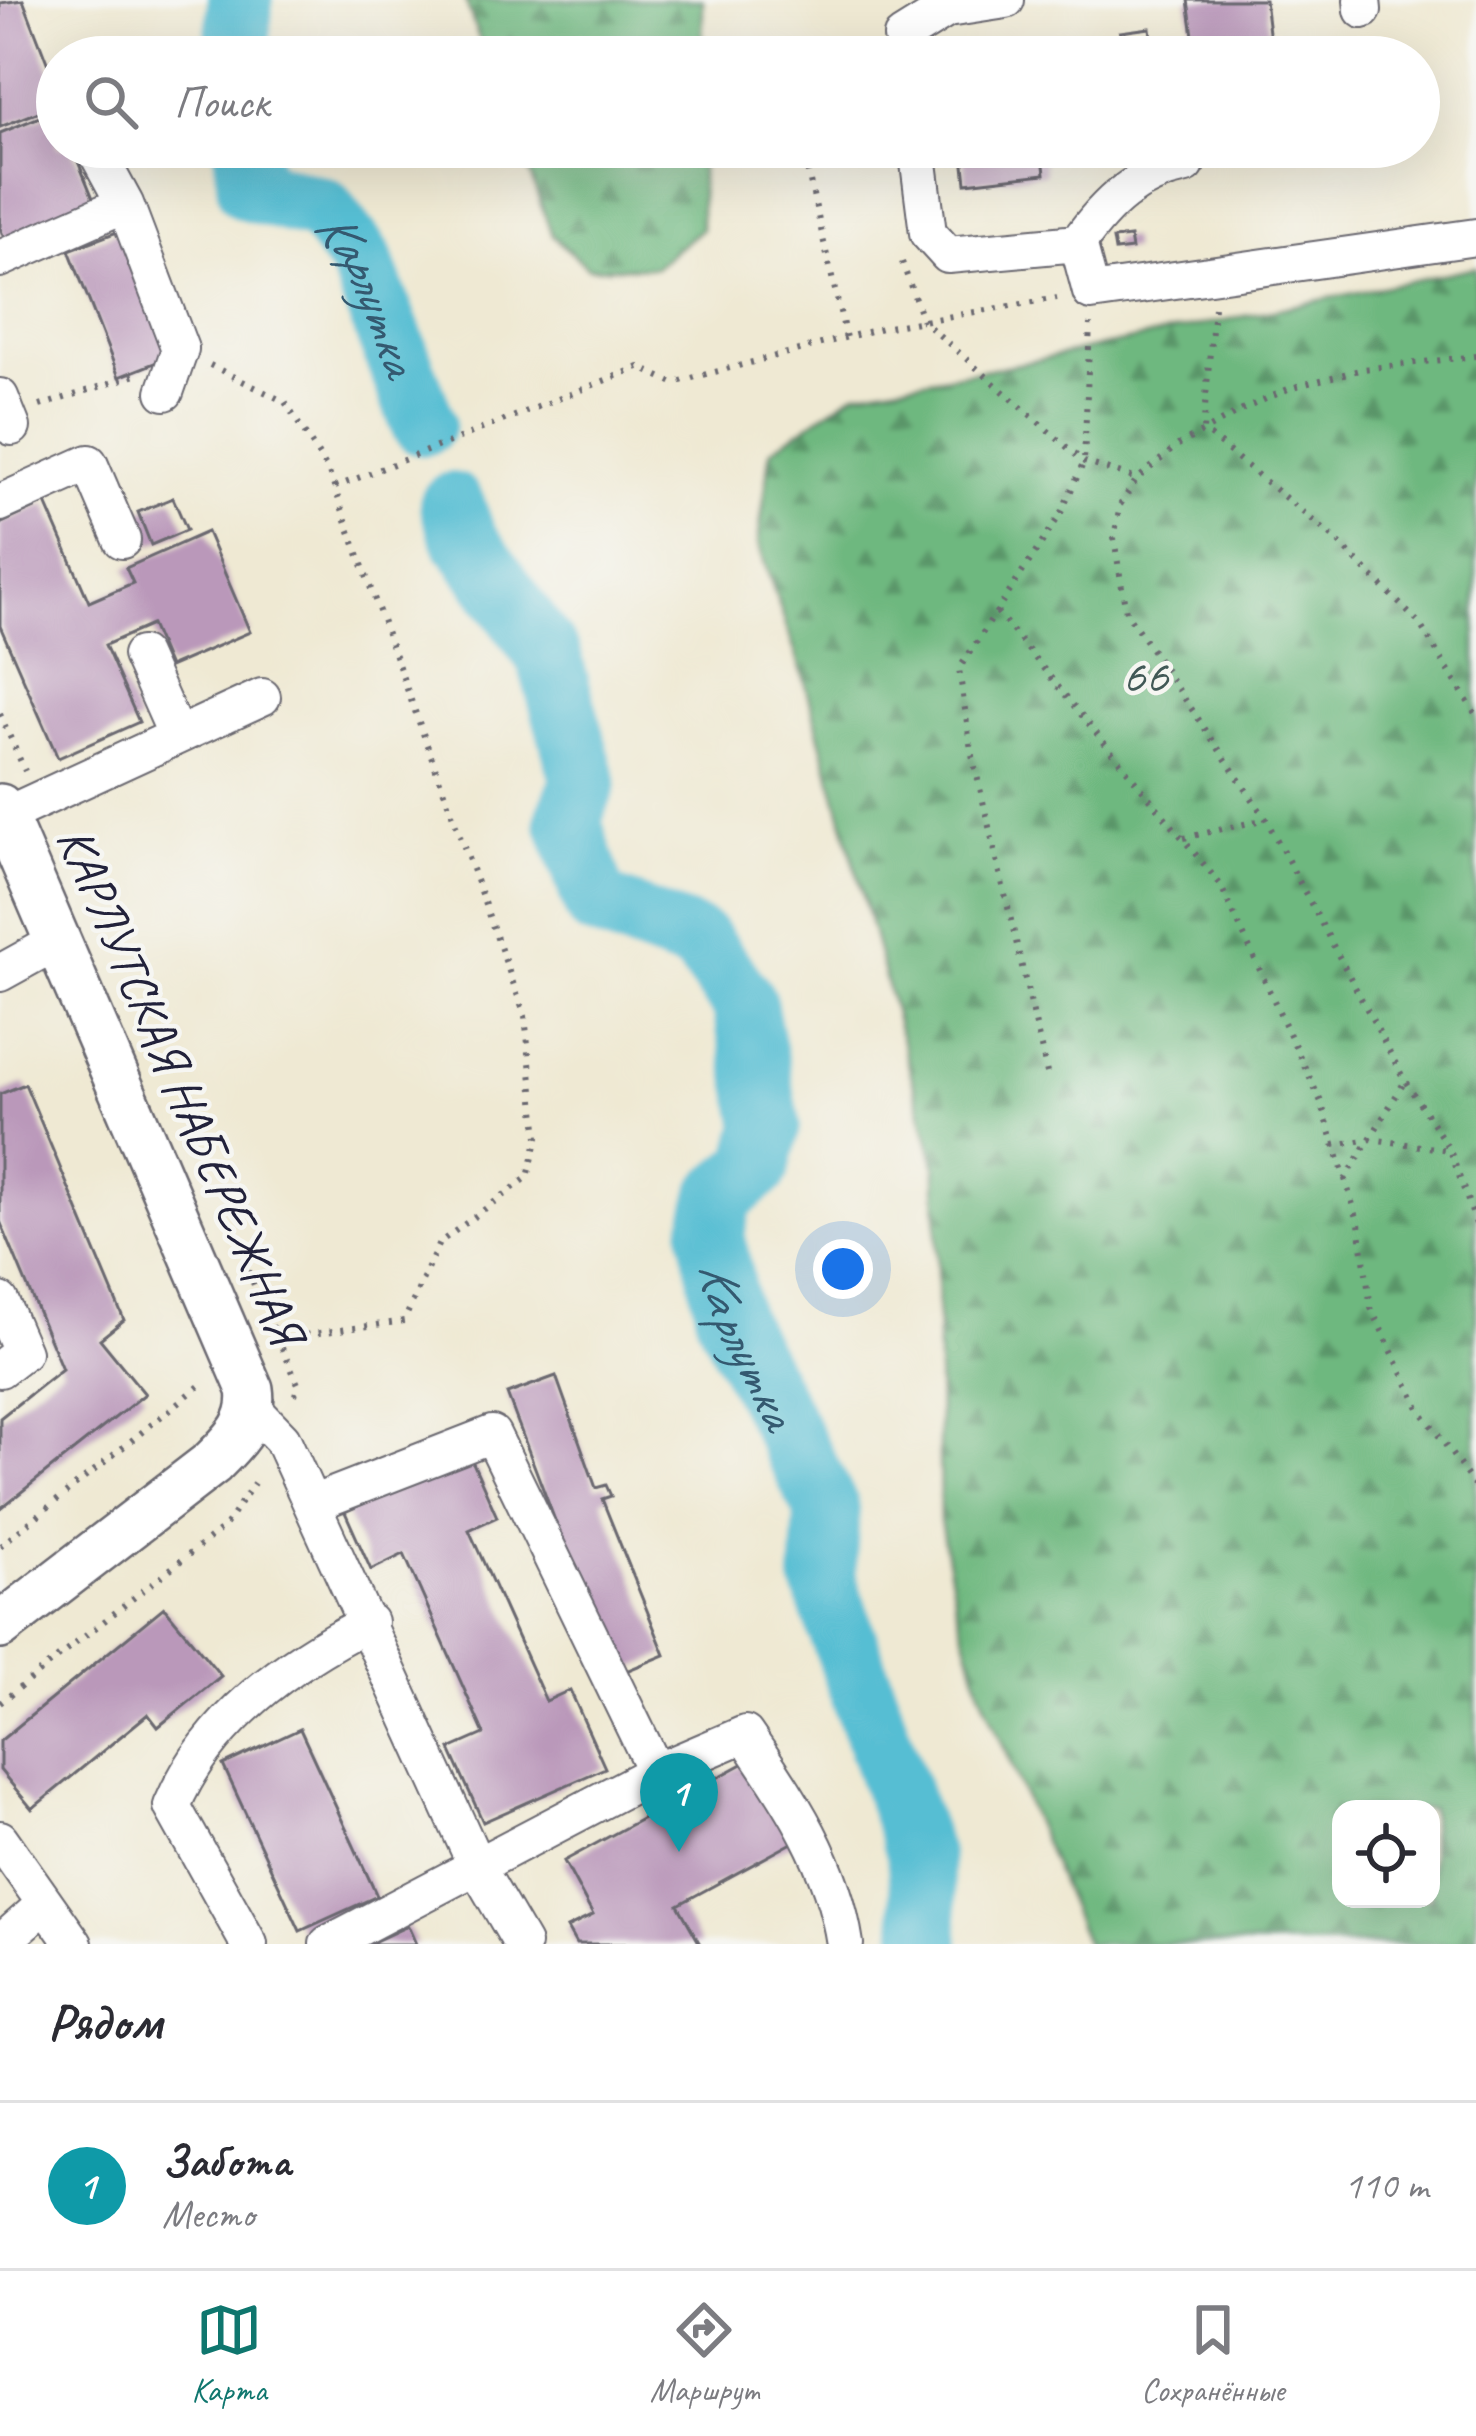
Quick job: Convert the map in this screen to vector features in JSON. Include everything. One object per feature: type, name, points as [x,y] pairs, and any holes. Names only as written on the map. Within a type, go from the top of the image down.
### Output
[{"type":"main road","name":"КАРЛУТСКАЯ НАБЕРЕЖНАЯ","points":[[2,812],[267,1424]]},
{"type":"main road","points":[[0,1626],[212,1463],[239,1436],[267,1424]]},
{"type":"lane","points":[[905,36],[947,9],[1006,0]]},
{"type":"lane","points":[[105,168],[125,204],[172,370]]},
{"type":"lane","points":[[919,168],[928,233],[948,255],[1078,244]]},
{"type":"lane","points":[[1170,168],[1149,172],[1101,210],[1078,244],[1091,292],[1476,237]]},
{"type":"lane","points":[[0,259],[125,204]]},
{"type":"lane","points":[[0,503],[89,463],[122,540]]},
{"type":"lane","points":[[141,655],[177,736]]},
{"type":"lane","points":[[2,812],[262,697]]},
{"type":"lane","points":[[0,973],[58,941]]},
{"type":"lane","points":[[0,1301],[22,1352],[0,1369]]},
{"type":"lane","points":[[267,1424],[369,1622],[477,1868],[522,1944]]},
{"type":"lane","points":[[312,1504],[492,1434],[656,1772]]},
{"type":"lane","points":[[249,1944],[172,1806],[185,1775],[244,1702],[328,1643],[369,1622]]},
{"type":"lane","points":[[328,1944],[656,1772],[745,1734],[814,1844],[837,1894],[845,1944]]},
{"type":"lane","points":[[0,1839],[74,1944]]},
{"type":"lane","points":[[1,1944],[44,1905]]},
{"type":"path","points":[[807,168],[846,338]]},
{"type":"path","points":[[902,255],[904,277],[923,321],[1084,462],[1137,479]]},
{"type":"path","points":[[1203,430],[1217,273]]},
{"type":"path","points":[[335,487],[639,367],[674,383],[923,321],[1091,292],[1084,462],[1060,515],[958,669],[971,750],[1047,1072]]},
{"type":"path","points":[[1476,356],[1364,369],[1309,383],[1203,430],[1137,479],[1120,505],[1114,538],[1126,612],[1266,819],[1405,1081],[1450,1150],[1476,1224]]},
{"type":"path","points":[[0,1546],[236,1357],[277,1336],[404,1321],[439,1243],[528,1177],[538,1137],[525,1016],[335,487],[285,402],[172,370],[116,380],[7,413]]},
{"type":"path","points":[[1203,430],[1333,537],[1419,623],[1476,715]]},
{"type":"path","points":[[997,612],[1220,884],[1321,1102],[1359,1224],[1372,1308],[1419,1408],[1476,1489]]},
{"type":"path","points":[[1184,838],[1266,819]]},
{"type":"path","points":[[1346,1180],[1405,1081]]},
{"type":"path","points":[[1334,1145],[1372,1138],[1450,1150]]},
{"type":"path","points":[[0,1703],[225,1526],[267,1424],[298,1384]]},
{"type":"green space","points":[[465,0],[703,0],[702,36],[478,36]]},
{"type":"green space","points":[[528,168],[701,168],[701,229],[655,267],[588,268],[552,235]]},
{"type":"green space","name":"66","points":[[1476,267],[1476,1944],[1086,1944],[980,1690],[955,1601],[940,1521],[936,1167],[805,681],[758,543],[771,450],[856,392],[1024,363]]},
{"type":"building","points":[[23,0],[37,36],[36,113],[0,127],[0,3]]},
{"type":"building","points":[[1188,0],[1265,0],[1269,36],[1193,36]]},
{"type":"building","points":[[1150,28],[1151,36],[1121,36],[1120,32]]},
{"type":"building","points":[[36,118],[36,168],[81,168],[97,208],[7,245],[0,228],[0,133]]},
{"type":"building","points":[[964,168],[1044,168],[1045,174],[966,183]]},
{"type":"building","points":[[125,229],[175,355],[119,377],[69,250]]},
{"type":"building","points":[[1130,237],[1132,249],[1115,251],[1113,239]]},
{"type":"building","points":[[173,498],[187,530],[151,545],[138,512]]},
{"type":"building","points":[[46,503],[89,602],[133,583],[126,568],[207,532],[250,632],[169,667],[151,625],[105,645],[139,722],[58,758],[0,626],[0,524]]},
{"type":"building","points":[[25,1084],[124,1320],[100,1339],[145,1394],[0,1509],[0,1418],[62,1369],[0,1221],[0,1094]]},
{"type":"building","points":[[556,1376],[596,1488],[606,1485],[611,1496],[602,1499],[665,1655],[614,1676],[507,1394]]},
{"type":"building","points":[[470,1456],[497,1517],[469,1530],[546,1701],[570,1690],[605,1768],[483,1822],[450,1749],[484,1734],[404,1554],[371,1570],[345,1512]]},
{"type":"building","points":[[164,1607],[221,1676],[158,1727],[148,1714],[32,1809],[0,1770],[0,1741]]},
{"type":"building","points":[[300,1729],[377,1896],[300,1931],[223,1765]]},
{"type":"building","points":[[750,1760],[794,1842],[678,1905],[700,1944],[576,1944],[567,1928],[593,1915],[564,1861]]},
{"type":"building","points":[[408,1926],[416,1944],[369,1944]]},
{"type":"waterway","name":"Карлутка","points":[[238,36],[240,0]]},
{"type":"waterway","name":"Карлутка","points":[[248,168],[250,189],[322,209],[359,257],[423,423]]},
{"type":"waterway","name":"Карлутка","points":[[452,505],[464,538],[549,657],[584,782],[568,820],[596,904],[699,942],[744,1003],[768,1125],[757,1167],[721,1196],[712,1233],[728,1317],[827,1509],[823,1578],[919,1855],[927,1944]]},
{"type":"place","name":"Забота","points":[[679,1852]]}]
